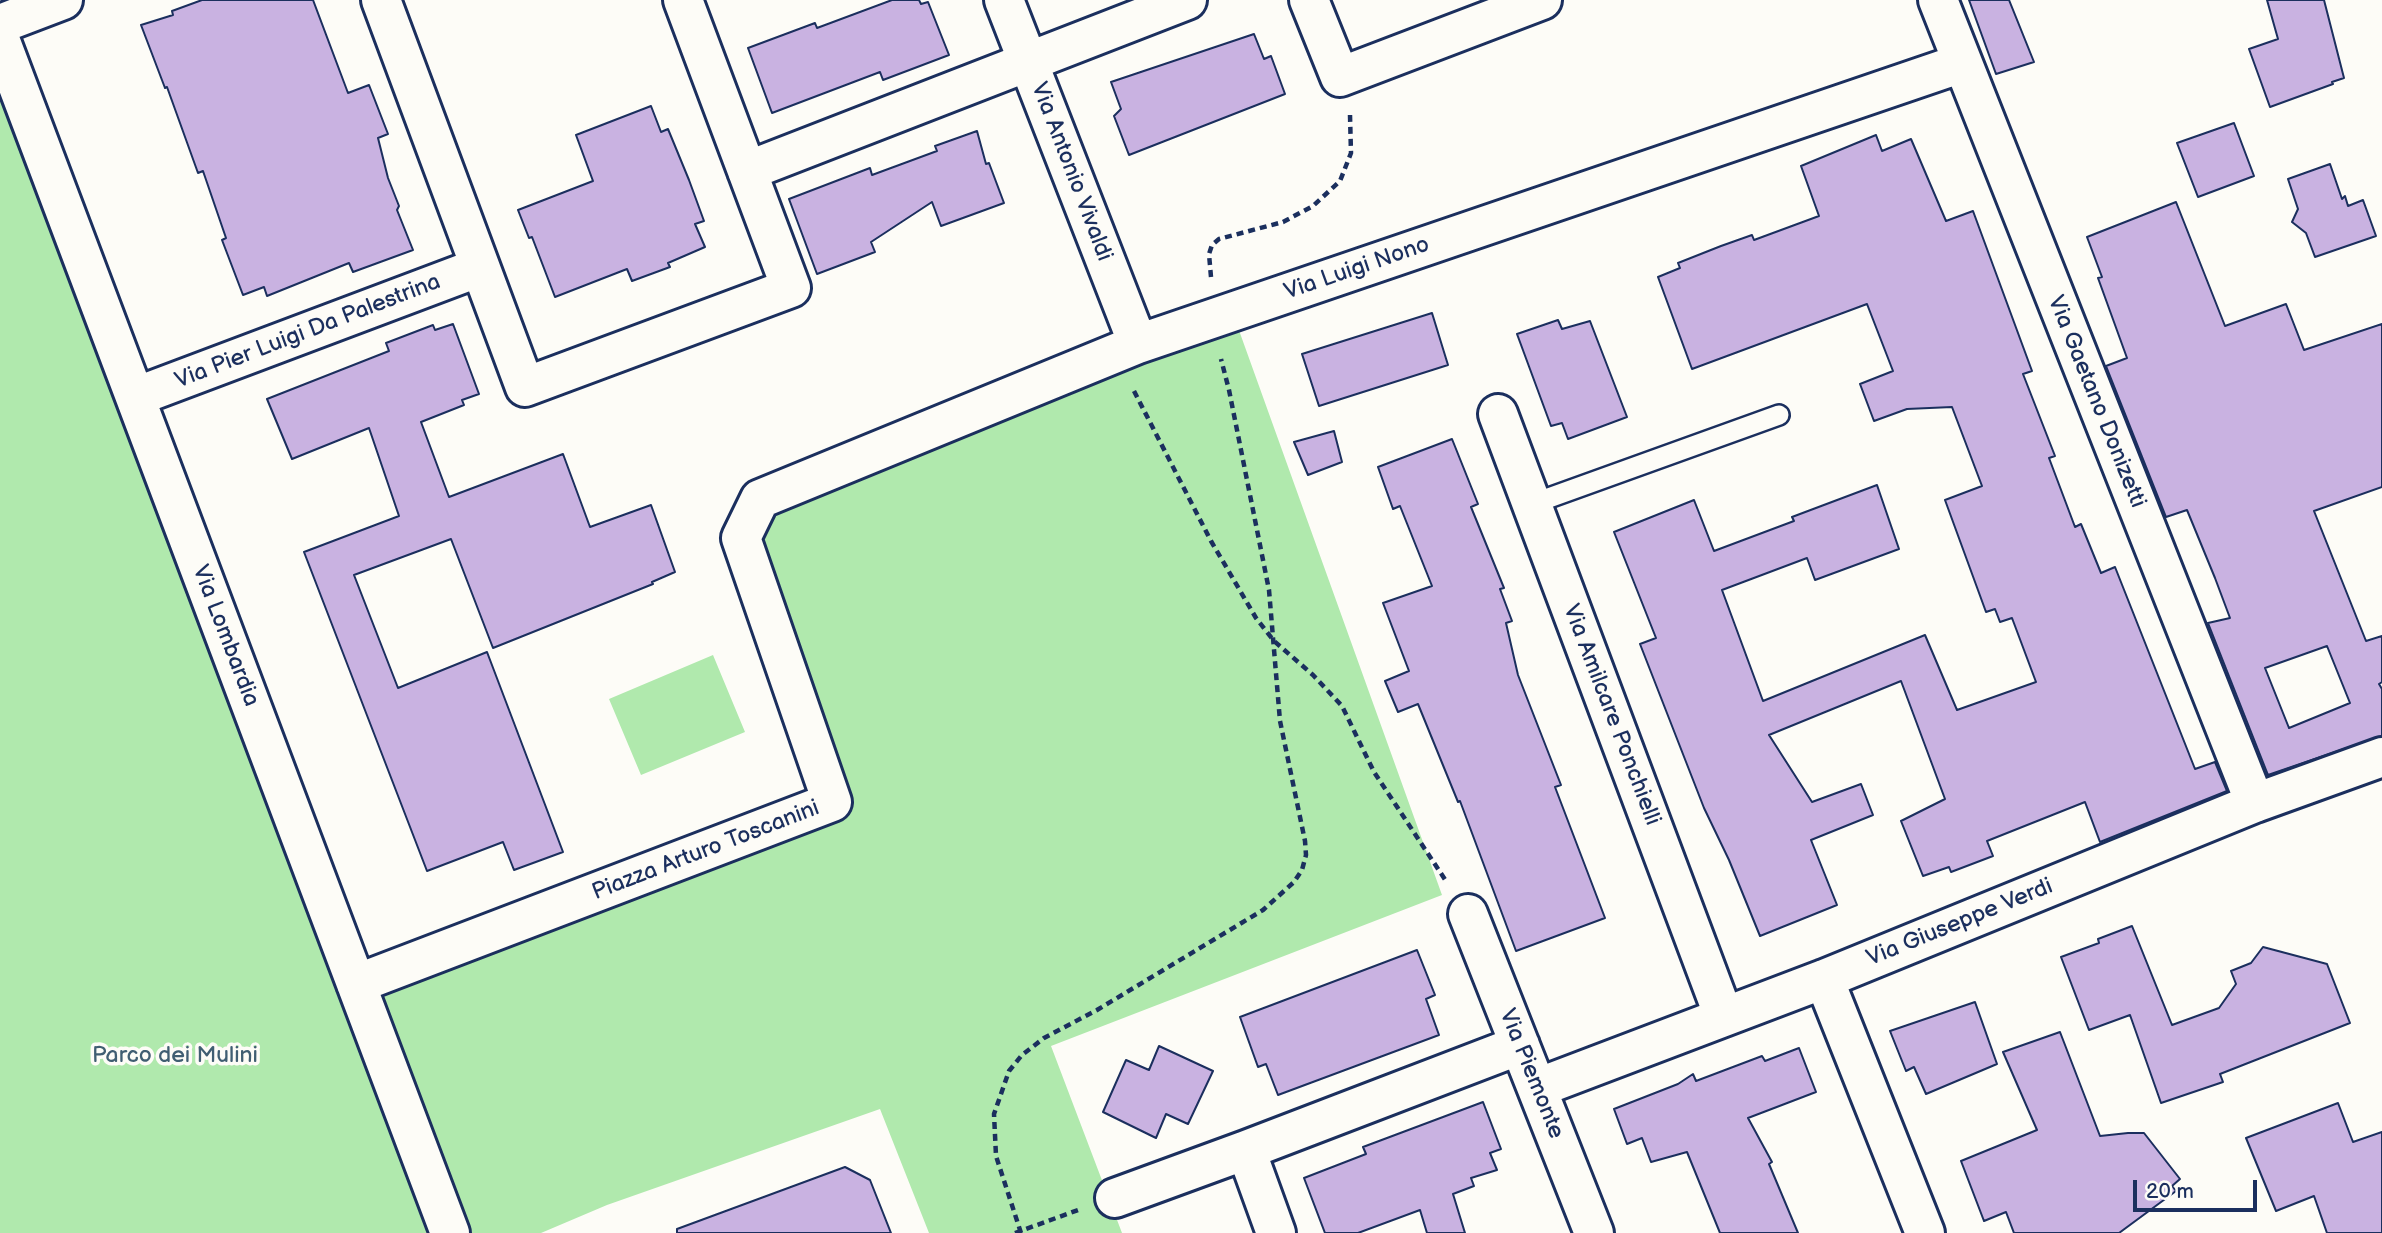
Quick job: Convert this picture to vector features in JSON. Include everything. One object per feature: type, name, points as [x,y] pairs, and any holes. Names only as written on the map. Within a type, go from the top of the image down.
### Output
[{"type":"street","points":[[0,24],[63,0]]},
{"type":"street","points":[[380,0],[525,387],[792,288],[683,0]]},
{"type":"street","name":"Via Antonio Vivaldi","points":[[1004,0],[1138,344]]},
{"type":"street","points":[[747,171],[1187,0]]},
{"type":"street","points":[[1309,0],[1339,77],[1542,0]]},
{"type":"street","name":"Via Gaetano Donizetti","points":[[1938,0],[2255,803]]},
{"type":"street","name":"Via Lombardia","points":[[0,39],[450,1233]]},
{"type":"street","name":"Via Luigi Nono","points":[[760,499],[1138,344],[1962,63]]},
{"type":"street","name":"Via Pier Luigi Da Palestrina","points":[[135,397],[480,267]]},
{"type":"street","name":"Via Amilcare Ponchielli","points":[[1498,414],[1724,1017]]},
{"type":"street","name":"Piazza Arturo Toscanini","points":[[356,984],[832,802],[741,538],[760,499]]},
{"type":"street","name":"Via Giuseppe Verdi","points":[[1536,1088],[1824,979],[2255,803],[2382,757]]},
{"type":"street","name":"Via Piemonte","points":[[1468,914],[1594,1233]]},
{"type":"street","points":[[1824,979],[1925,1233]]},
{"type":"street","points":[[1115,1198],[1520,1045]]},
{"type":"street","points":[[1246,1150],[1276,1233]]},
{"type":"lane","points":[[1532,503],[1779,415]]},
{"type":"path","points":[[1115,1198],[1019,1232],[996,1156],[994,1114],[1009,1071],[1022,1055],[1044,1038],[1097,1010],[1263,910],[1289,888],[1302,870],[1306,855],[1305,841],[1280,721],[1269,590],[1230,390],[1220,353],[1209,254],[1212,245],[1219,240],[1283,222],[1313,206],[1340,181],[1351,153],[1350,117],[1339,77]]},
{"type":"path","points":[[1138,344],[1134,393],[1211,541],[1256,618],[1274,641],[1313,675],[1342,706],[1374,772],[1468,914]]},
{"type":"green space","name":"Parco dei Mulini","points":[[0,83],[47,220],[186,582],[427,1233],[0,1233]]},
{"type":"green space","points":[[1236,322],[1442,895],[1051,1046],[1122,1233],[929,1233],[880,1109],[607,1205],[541,1233],[472,1233],[371,988],[850,805],[762,544],[771,512]]},
{"type":"green space","points":[[713,655],[745,732],[641,775],[609,699]]},
{"type":"building","points":[[202,0],[313,0],[348,93],[369,85],[388,134],[378,138],[388,178],[399,206],[397,210],[413,250],[353,272],[349,263],[267,296],[264,287],[243,295],[222,240],[226,238],[203,171],[198,173],[141,25],[173,15],[172,11]]},
{"type":"building","points":[[892,0],[919,0],[921,4],[928,2],[949,55],[883,80],[880,72],[772,113],[748,48],[815,23],[817,28]]},
{"type":"building","points":[[1969,0],[2009,0],[2034,62],[1996,74]]},
{"type":"building","points":[[2267,0],[2324,0],[2344,78],[2270,107],[2249,49],[2278,39]]},
{"type":"building","points":[[1254,34],[1264,59],[1271,56],[1285,94],[1129,155],[1114,116],[1121,109],[1111,82]]},
{"type":"building","points":[[651,106],[661,132],[668,129],[689,180],[704,221],[695,224],[705,247],[668,263],[670,267],[632,281],[627,269],[555,297],[532,237],[529,238],[518,210],[593,181],[576,135]]},
{"type":"building","points":[[2234,123],[2254,176],[2198,197],[2177,143]]},
{"type":"building","points":[[977,131],[986,164],[989,163],[1004,203],[941,226],[932,202],[871,242],[875,252],[817,274],[789,199],[870,168],[872,175],[937,151],[935,146]]},
{"type":"building","points":[[1876,135],[1882,151],[1911,139],[1946,221],[1973,211],[2032,371],[2023,374],[2055,456],[2049,458],[2075,527],[2081,524],[2101,573],[2115,567],[2195,769],[2215,762],[2227,791],[2100,842],[2085,802],[1987,841],[1993,856],[1951,872],[1949,867],[1923,876],[1901,821],[1945,799],[1901,681],[1769,735],[1812,802],[1861,784],[1873,815],[1811,840],[1837,905],[1760,936],[1704,808],[1640,644],[1656,638],[1614,532],[1694,500],[1714,551],[1794,521],[1792,517],[1877,485],[1899,549],[1815,580],[1807,558],[1722,590],[1763,701],[1925,635],[1957,710],[2036,682],[2012,618],[2000,622],[1995,609],[1986,612],[1945,500],[1982,486],[1952,407],[1907,409],[1874,421],[1860,384],[1893,371],[1867,304],[1692,369],[1658,277],[1680,268],[1678,263],[1721,246],[1752,235],[1754,240],[1819,216],[1801,166]]},
{"type":"building","points":[[2330,164],[2342,199],[2345,196],[2348,206],[2363,200],[2376,236],[2315,257],[2306,233],[2292,222],[2298,209],[2288,179]]},
{"type":"building","points":[[2176,202],[2225,326],[2286,304],[2304,350],[2382,324],[2382,487],[2314,511],[2366,641],[2382,636],[2382,682],[2379,684],[2382,689],[2382,736],[2268,775],[2208,623],[2230,618],[2215,578],[2187,510],[2166,517],[2106,366],[2127,358],[2098,278],[2102,277],[2087,237]],"holes":[[[2327,646],[2350,703],[2289,728],[2265,668]]]},
{"type":"building","points":[[1432,313],[1448,365],[1319,406],[1302,354]]},
{"type":"building","points":[[1558,320],[1562,329],[1590,321],[1627,417],[1568,439],[1562,423],[1551,426],[1517,334]]},
{"type":"building","points":[[453,324],[479,394],[462,400],[464,405],[421,422],[449,497],[563,454],[590,527],[651,505],[675,572],[652,582],[653,584],[493,648],[451,539],[354,575],[398,688],[487,652],[563,852],[514,870],[503,842],[427,871],[304,552],[399,516],[369,428],[292,459],[267,399],[389,351],[386,343],[433,325],[435,330]]},
{"type":"building","points":[[1334,431],[1342,462],[1308,475],[1294,442]]},
{"type":"building","points":[[1452,439],[1478,504],[1471,507],[1504,588],[1500,589],[1512,621],[1506,623],[1518,675],[1561,785],[1555,787],[1605,918],[1516,951],[1460,801],[1458,802],[1418,704],[1398,712],[1385,681],[1409,671],[1383,603],[1432,586],[1400,506],[1393,509],[1378,467]]},
{"type":"building","points":[[2132,926],[2172,1025],[2219,1008],[2236,984],[2231,971],[2251,963],[2263,947],[2327,964],[2350,1023],[2220,1074],[2223,1082],[2161,1103],[2130,1015],[2089,1030],[2061,957],[2099,943],[2098,939]]},
{"type":"building","points":[[1417,950],[1435,995],[1426,999],[1439,1035],[1278,1095],[1266,1064],[1258,1067],[1240,1017]]},
{"type":"building","points":[[1975,1002],[1997,1064],[1926,1094],[1914,1067],[1906,1071],[1890,1031]]},
{"type":"building","points":[[2060,1032],[2100,1136],[2144,1133],[2180,1179],[2172,1186],[2176,1191],[2119,1233],[2014,1233],[2006,1212],[1984,1221],[1961,1161],[2037,1130],[2003,1052]]},
{"type":"building","points":[[1159,1046],[1213,1071],[1188,1124],[1166,1114],[1156,1138],[1103,1112],[1126,1060],[1149,1070]]},
{"type":"building","points":[[1799,1048],[1816,1092],[1748,1118],[1772,1162],[1769,1164],[1798,1233],[1720,1233],[1687,1152],[1651,1162],[1642,1138],[1627,1144],[1614,1109],[1678,1084],[1693,1074],[1696,1081],[1762,1056],[1765,1061]]},
{"type":"building","points":[[1483,1102],[1501,1149],[1490,1153],[1497,1170],[1471,1178],[1474,1186],[1453,1194],[1465,1233],[1427,1233],[1420,1210],[1358,1233],[1325,1233],[1304,1178],[1366,1154],[1363,1147]]},
{"type":"building","points":[[2338,1103],[2353,1142],[2382,1132],[2382,1233],[2327,1233],[2314,1196],[2276,1211],[2246,1138]]},
{"type":"building","points":[[845,1167],[870,1180],[891,1233],[677,1233],[677,1229]]}]
